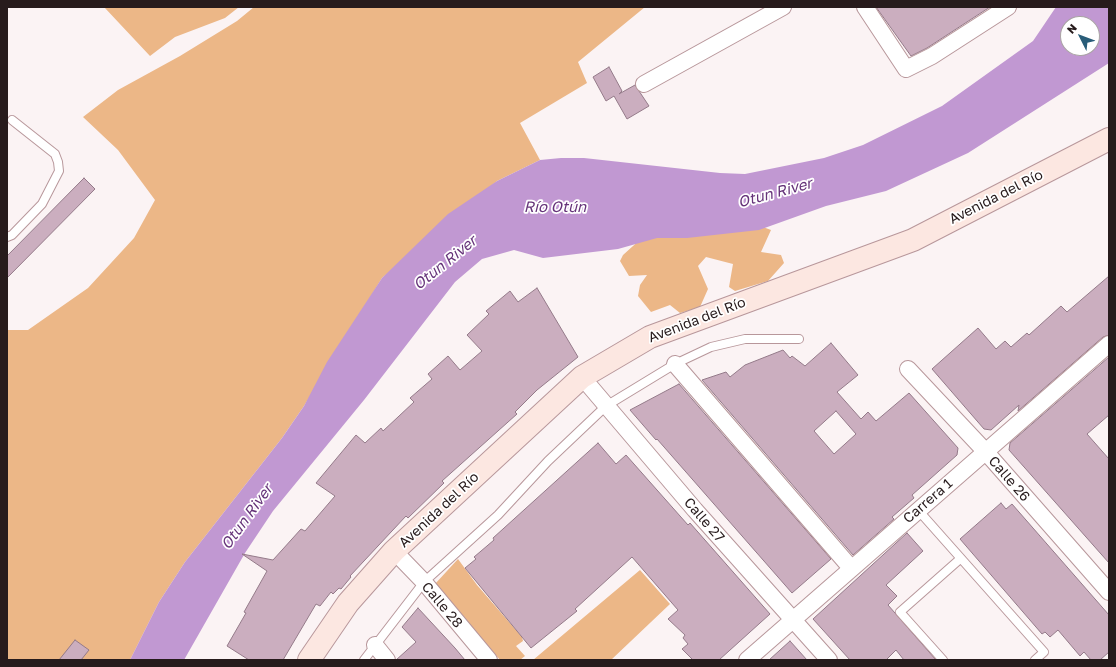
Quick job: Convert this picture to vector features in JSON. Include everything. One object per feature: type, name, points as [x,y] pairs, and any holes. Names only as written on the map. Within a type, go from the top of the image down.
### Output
[{"type":"main road","name":"Avenida del Río","points":[[309,660],[348,603],[394,551],[582,377],[650,336],[912,240],[1109,139]]},
{"type":"street","points":[[644,84],[783,7]]},
{"type":"street","points":[[865,7],[906,69],[932,56],[1008,7]]},
{"type":"street","name":"Carrera 1","points":[[747,660],[1109,344]]},
{"type":"street","points":[[674,364],[851,568]]},
{"type":"street","name":"Calle 26","points":[[908,369],[985,451],[1109,592]]},
{"type":"street","name":"Calle 27","points":[[582,377],[792,620],[829,660]]},
{"type":"street","name":"Calle 28","points":[[394,551],[424,582],[489,660]]},
{"type":"street","points":[[375,645],[387,660]]},
{"type":"lane","points":[[7,237],[12,235],[42,204],[59,171],[58,162],[54,154],[12,120]]},
{"type":"lane","points":[[364,660],[424,582],[498,515],[548,461],[606,406],[674,364],[710,347],[745,339],[799,339]]},
{"type":"lane","points":[[918,510],[1044,652],[1035,660]]},
{"type":"lane","points":[[943,660],[900,612],[960,559]]},
{"type":"shaded area","points":[[104,7],[239,7],[225,18],[175,37],[150,56]]},
{"type":"shaded area","points":[[254,7],[645,7],[578,62],[587,83],[520,123],[540,160],[497,181],[382,278],[304,406],[282,438],[185,562],[159,602],[130,660],[7,660],[7,330],[28,330],[88,288],[134,238],[155,200],[118,150],[83,117],[118,90],[180,56],[237,21]]},
{"type":"shaded area","points":[[763,227],[771,230],[761,252],[781,255],[784,263],[768,281],[735,291],[729,287],[733,264],[706,257],[698,266],[708,289],[700,307],[680,313],[670,305],[651,312],[638,296],[640,285],[647,275],[629,276],[620,261],[623,255],[643,237]]},
{"type":"shaded area","points":[[458,559],[477,585],[522,637],[523,641],[516,646],[525,656],[520,660],[500,660],[435,584]]},
{"type":"shaded area","points":[[640,570],[670,604],[611,660],[533,660]]},
{"type":"water","name":"Río Otún","points":[[1056,7],[1109,7],[1109,63],[968,153],[886,191],[826,206],[759,230],[687,238],[657,238],[618,249],[543,258],[514,250],[482,259],[455,282],[364,400],[273,511],[245,553],[184,660],[130,660],[159,602],[185,562],[282,438],[304,406],[327,362],[382,278],[448,214],[497,181],[540,160],[584,158],[720,173],[745,174],[824,158],[863,145],[942,106],[1033,41]]},
{"type":"building","points":[[876,7],[990,7],[927,48],[911,56]]},
{"type":"building","points":[[609,67],[622,91],[619,94],[635,85],[649,106],[627,119],[614,96],[606,101],[593,77]]},
{"type":"building","points":[[84,178],[95,189],[7,278],[7,256]]},
{"type":"building","points":[[1109,276],[1109,335],[1103,337],[1018,411],[1019,405],[991,430],[984,429],[932,369],[978,328],[996,349],[1005,341],[1011,347],[1027,333],[1029,335],[1061,306],[1067,312]]},
{"type":"building","points":[[537,288],[578,357],[537,390],[515,412],[517,414],[442,481],[444,483],[408,518],[406,516],[350,576],[351,577],[341,589],[339,588],[333,594],[331,592],[320,606],[316,604],[283,660],[249,660],[227,646],[246,613],[244,612],[267,571],[242,554],[273,560],[301,529],[305,531],[335,496],[316,483],[356,435],[365,443],[381,428],[383,431],[414,402],[410,398],[432,379],[428,374],[448,356],[460,370],[482,351],[467,335],[489,314],[486,311],[510,291],[518,302]]},
{"type":"building","points":[[831,343],[858,375],[837,392],[861,419],[868,412],[876,421],[909,393],[958,448],[957,455],[912,495],[914,498],[892,517],[894,519],[853,555],[702,380],[726,372],[730,377],[745,365],[783,350],[790,358],[792,356],[805,366]],"holes":[[[836,411],[856,434],[834,454],[814,431]]]},
{"type":"building","points":[[1109,357],[1109,415],[1087,434],[1109,459],[1109,563],[1009,450],[1010,443]]},
{"type":"building","points":[[679,384],[831,559],[792,593],[630,410]]},
{"type":"building","points":[[598,443],[616,464],[626,455],[688,525],[690,523],[770,614],[719,660],[693,660],[682,649],[688,644],[683,638],[685,635],[668,619],[678,610],[632,557],[575,609],[577,611],[531,648],[465,568],[476,559],[474,557],[494,540],[493,538]]},
{"type":"building","points":[[1001,503],[1006,509],[1012,504],[1109,615],[1109,652],[1100,660],[1091,660],[1084,652],[1080,656],[1058,630],[1050,637],[1045,632],[1042,634],[960,539]]},
{"type":"building","points":[[907,533],[923,551],[886,585],[897,596],[888,605],[936,660],[904,660],[896,650],[886,660],[850,660],[813,619]]},
{"type":"building","points":[[418,608],[465,660],[396,660],[416,642],[402,627]]},
{"type":"building","points":[[75,640],[89,650],[81,660],[59,660]]},
{"type":"building","points":[[790,641],[807,660],[769,660]]},
{"type":"water label","name":"Otun River","points":[[775,193]]},
{"type":"water label","name":"Otun River","points":[[445,263]]},
{"type":"water label","name":"Otun River","points":[[247,517]]}]
